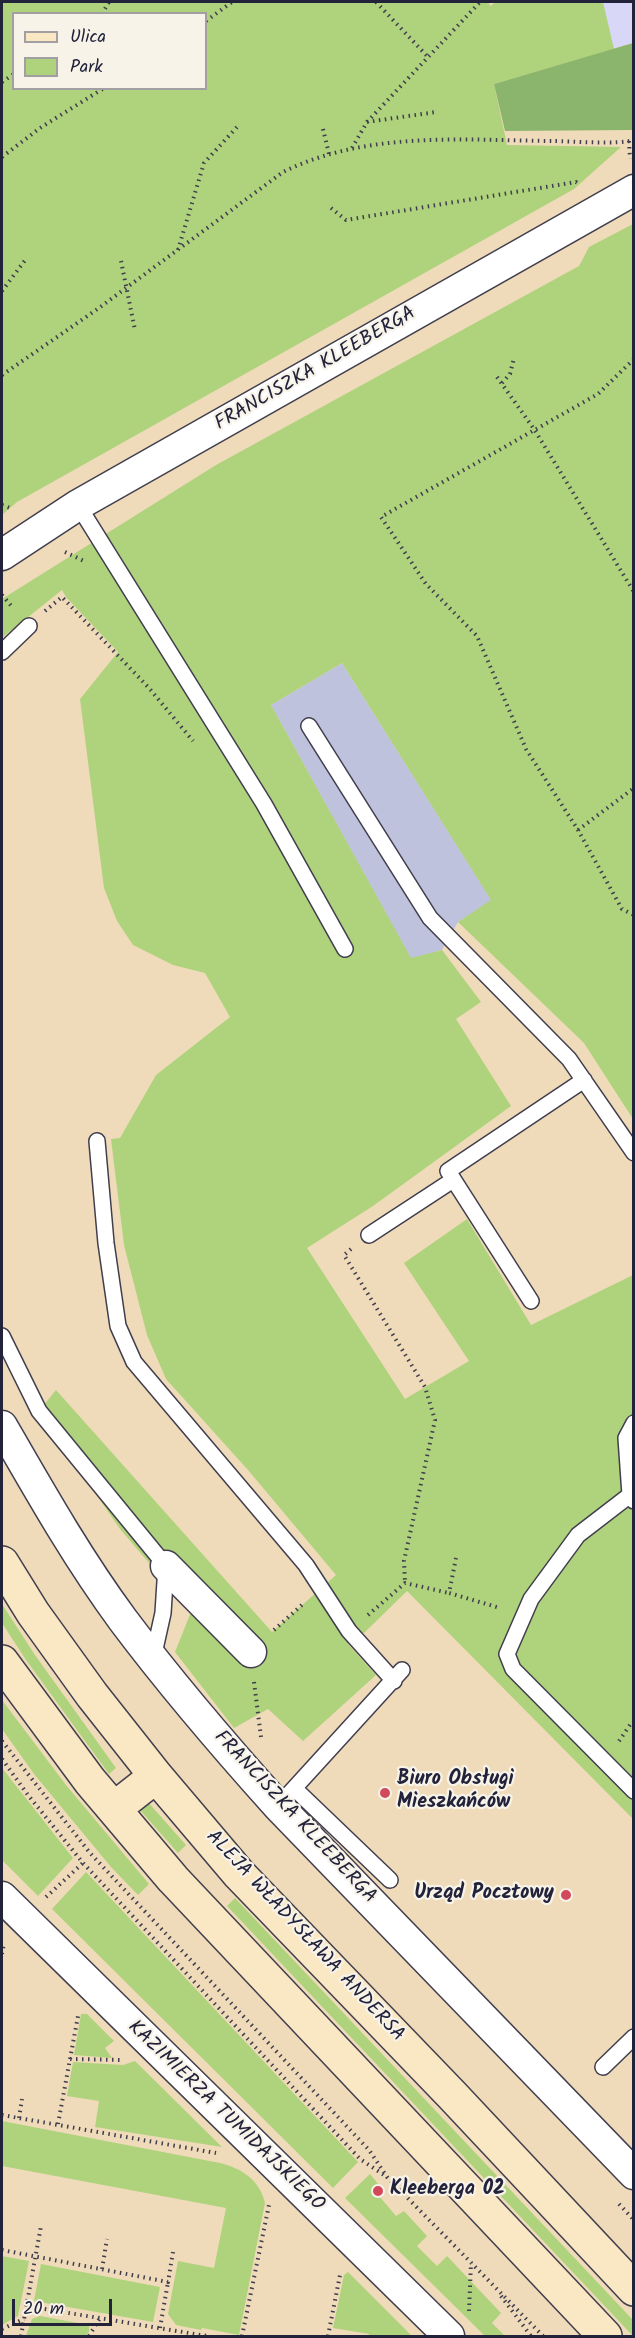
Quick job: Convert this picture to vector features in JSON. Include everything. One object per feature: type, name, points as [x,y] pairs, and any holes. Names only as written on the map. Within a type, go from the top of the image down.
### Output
[{"type":"main road","name":"ALEJA WŁADYSŁAWA ANDERSA","points":[[2,1563],[33,1613],[92,1695],[156,1776],[239,1874],[444,2086],[633,2289]]},
{"type":"main road","points":[[2,1662],[49,1728],[173,1879],[605,2337]]},
{"type":"main road","points":[[114,1809],[156,1776]]},
{"type":"street","name":"FRANCISZKA KLEEBERGA","points":[[2,555],[78,505],[633,190]]},
{"type":"street","name":"FRANCISZKA KLEEBERGA","points":[[2,1426],[50,1509],[122,1618],[153,1658],[286,1798],[633,2174]]},
{"type":"street","points":[[166,1566],[251,1652]]},
{"type":"street","name":"KAZIMIERZA TUMIDAJSKIEGO","points":[[2,1897],[459,2326]]},
{"type":"lane","points":[[78,505],[264,804],[345,949]]},
{"type":"lane","points":[[2,652],[29,626]]},
{"type":"lane","points":[[309,726],[430,918],[569,1059],[633,1152]]},
{"type":"lane","points":[[531,1301],[448,1171],[584,1080]]},
{"type":"lane","points":[[97,1142],[106,1243],[118,1326],[134,1362],[306,1565],[349,1631],[398,1675],[286,1798],[390,1880]]},
{"type":"lane","points":[[369,1234],[453,1180]]},
{"type":"lane","points":[[2,1336],[39,1411],[166,1566],[163,1613],[153,1658]]},
{"type":"lane","points":[[633,1424],[626,1438],[632,1498],[578,1535],[531,1599],[507,1654],[513,1669],[633,1791]]},
{"type":"lane","points":[[603,2067],[633,2037]]},
{"type":"path","points":[[207,20],[232,2]]},
{"type":"path","points":[[376,2],[428,57]]},
{"type":"path","points":[[352,148],[367,122],[480,2]]},
{"type":"path","points":[[2,157],[40,128],[101,90]]},
{"type":"path","points":[[367,122],[436,112]]},
{"type":"path","points":[[178,251],[204,163],[237,127]]},
{"type":"path","points":[[323,129],[329,154]]},
{"type":"path","points":[[2,375],[178,251],[283,172],[329,154],[382,143],[435,139],[633,140]]},
{"type":"path","points":[[331,208],[346,220],[576,182]]},
{"type":"path","points":[[2,291],[26,259]]},
{"type":"path","points":[[121,261],[135,330]]},
{"type":"path","points":[[502,383],[510,374],[514,357]]},
{"type":"path","points":[[633,359],[598,394],[381,517],[426,584],[477,636],[526,749],[578,830],[622,909],[633,914]]},
{"type":"path","points":[[497,377],[534,429],[633,592]]},
{"type":"path","points":[[65,552],[92,566]]},
{"type":"path","points":[[29,626],[62,597],[149,688],[200,749]]},
{"type":"path","points":[[578,830],[633,788]]},
{"type":"path","points":[[369,1234],[344,1255],[425,1387],[435,1420],[404,1561],[405,1583]]},
{"type":"path","points":[[449,1593],[456,1558]]},
{"type":"path","points":[[405,1583],[449,1593],[523,1616]]},
{"type":"path","points":[[349,1631],[405,1583]]},
{"type":"path","points":[[261,1740],[251,1652],[321,1587]]},
{"type":"path","points":[[2,1741],[90,1853],[369,2150],[387,2177],[543,2337]]},
{"type":"path","points":[[2,1759],[83,1863],[360,2159],[387,2177]]},
{"type":"path","points":[[58,2124],[79,2014]]},
{"type":"path","points":[[70,2060],[120,2062],[128,2058]]},
{"type":"path","points":[[19,2118],[22,2099]]},
{"type":"path","points":[[2,2115],[218,2153]]},
{"type":"path","points":[[21,2337],[41,2226]]},
{"type":"path","points":[[102,2269],[107,2239]]},
{"type":"path","points":[[2,2250],[168,2282]]},
{"type":"path","points":[[160,2328],[173,2252]]},
{"type":"path","points":[[459,2326],[471,2263]]},
{"type":"path","points":[[328,2337],[341,2274]]},
{"type":"path","points":[[492,2284],[531,2337]]},
{"type":"path","points":[[27,2306],[207,2337]]},
{"type":"path","points":[[89,2337],[100,2318]]},
{"type":"path","points":[[2,2329],[24,2319]]},
{"type":"shaded area","points":[[508,2],[633,2],[633,43],[528,73]]},
{"type":"shaded area","points":[[342,663],[492,901],[458,922],[442,950],[411,959],[271,705]]},
{"type":"green space","points":[[2,2],[489,2],[490,6],[496,2],[603,2],[614,49],[494,84],[507,145],[621,147],[574,189],[17,502],[2,515]]},
{"type":"green space","points":[[633,43],[633,130],[505,131],[494,84]]},
{"type":"green space","points":[[633,224],[633,1119],[584,1043],[458,922],[491,900],[342,663],[271,705],[411,958],[442,950],[481,1002],[456,1019],[511,1106],[373,1206],[307,1248],[405,1399],[469,1361],[404,1263],[467,1219],[531,1325],[633,1275],[633,1819],[407,1591],[365,1632],[348,1644],[376,1675],[303,1741],[268,1709],[234,1728],[175,1652],[191,1612],[120,1529],[39,1411],[56,1390],[272,1632],[336,1575],[248,1470],[166,1379],[147,1335],[124,1245],[111,1139],[120,1138],[156,1075],[230,1017],[205,973],[173,965],[133,945],[117,921],[104,888],[80,699],[118,652],[62,590],[2,638],[2,599],[216,465],[579,266],[589,247]]},
{"type":"green space","points":[[2,1604],[35,1655],[116,1768],[109,1774],[26,1660],[2,1623]]},
{"type":"green space","points":[[2,1700],[66,1785],[149,1884],[138,1895],[111,1867],[34,1774],[2,1729]]},
{"type":"green space","points":[[2,1768],[73,1858],[38,1896],[2,1860]]},
{"type":"green space","points":[[147,1801],[186,1845],[178,1853],[139,1809]]},
{"type":"green space","points":[[86,1872],[358,2162],[333,2188],[52,1909]]},
{"type":"green space","points":[[235,1898],[633,2320],[633,2336],[227,1906]]},
{"type":"green space","points":[[81,2014],[87,2014],[114,2041],[105,2048],[112,2058],[74,2055]]},
{"type":"green space","points":[[135,2061],[222,2147],[95,2127],[99,2101],[67,2096],[73,2062],[123,2065]]},
{"type":"green space","points":[[2,2121],[220,2163],[248,2176],[259,2188],[265,2203],[239,2335],[176,2325],[168,2314],[178,2261],[214,2268],[226,2208],[2,2166]]},
{"type":"green space","points":[[370,2174],[379,2185],[374,2190],[396,2216],[404,2211],[427,2236],[417,2246],[437,2266],[447,2256],[501,2313],[492,2323],[505,2336],[485,2336],[345,2198]]},
{"type":"green space","points":[[2,2256],[29,2261],[18,2316],[2,2325]]},
{"type":"green space","points":[[41,2264],[160,2287],[153,2322],[34,2301]]},
{"type":"green space","points":[[348,2272],[412,2336],[369,2336],[369,2334],[333,2328],[344,2275]]},
{"type":"green space","points":[[40,2316],[89,2325],[89,2332],[85,2336],[26,2336],[32,2319]]},
{"type":"place","name":"Biuro Obsługi Mieszkańców","points":[[385,1793]]},
{"type":"place","name":"Urząd Pocztowy","points":[[566,1895]]},
{"type":"place","name":"Kleeberga 02","points":[[378,2191]]}]
